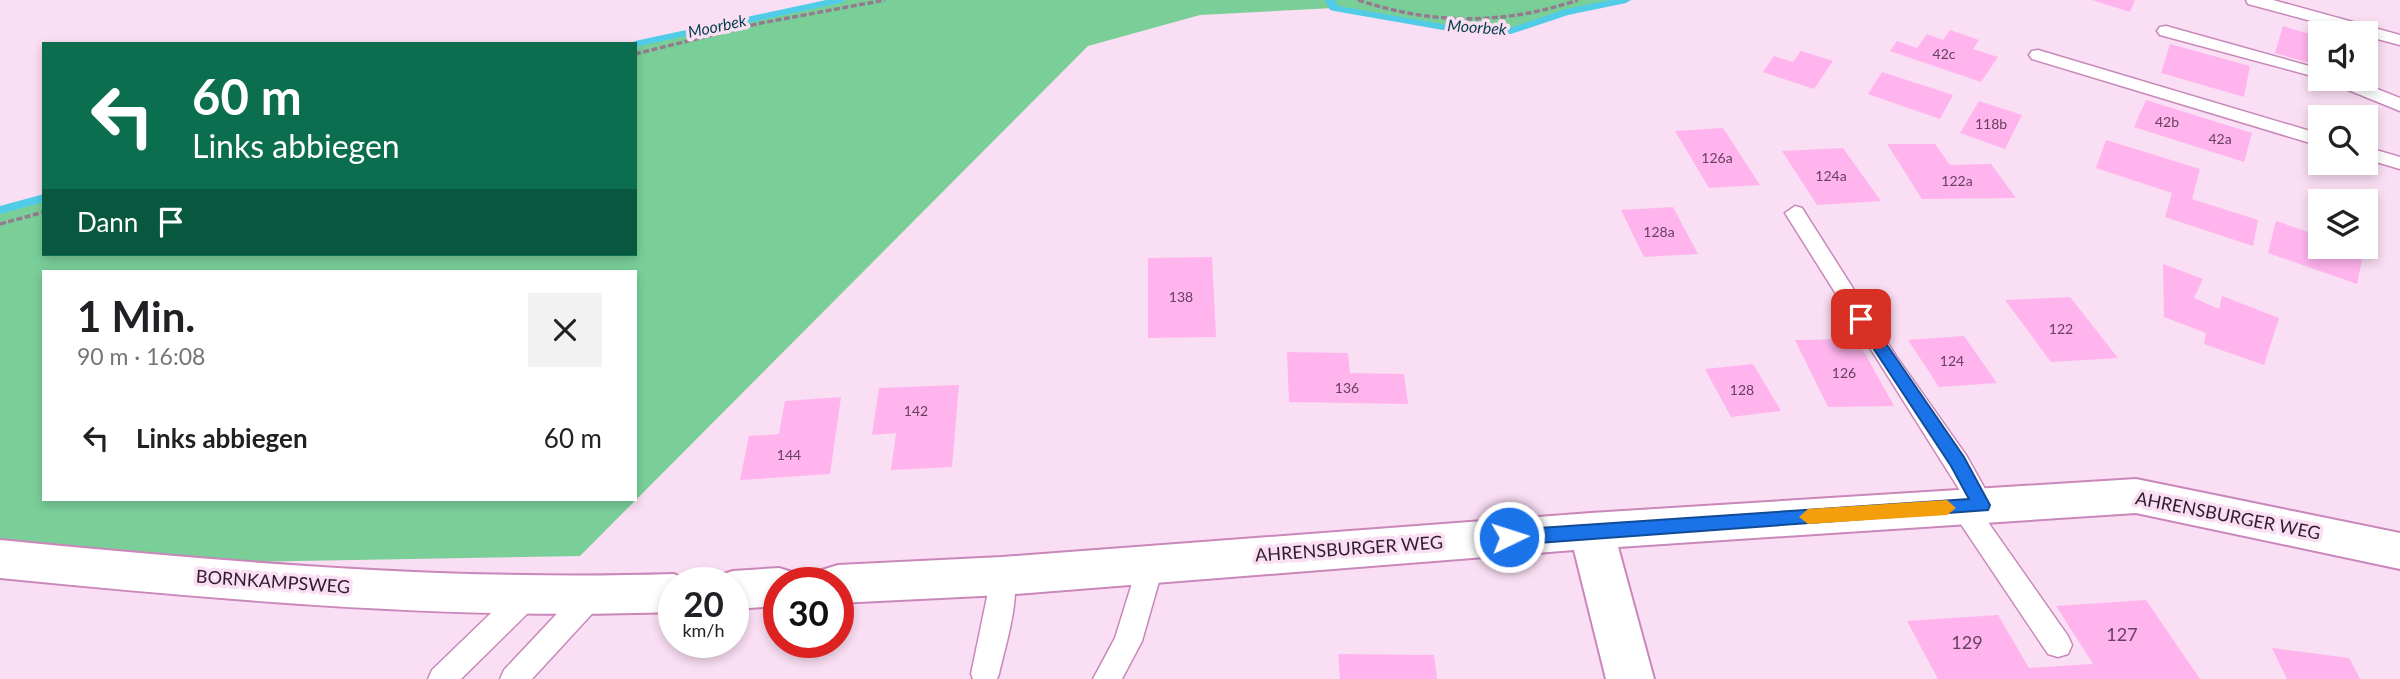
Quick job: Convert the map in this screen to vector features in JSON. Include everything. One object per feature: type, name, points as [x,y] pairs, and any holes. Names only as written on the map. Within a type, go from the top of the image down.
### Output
[{"type":"street","name":"AHRENSBURGER WEG","points":[[854,583],[1002,576],[1591,531],[2136,496],[2400,551]]},
{"type":"street","points":[[1591,531],[1630,679]]},
{"type":"street","name":"BORNKAMPSWEG","points":[[0,559],[159,574],[536,598]]},
{"type":"street","points":[[536,598],[658,594]]},
{"type":"lane","points":[[2254,0],[2400,40]]},
{"type":"lane","points":[[2166,31],[2308,71]]},
{"type":"lane","points":[[2038,55],[2308,136]]},
{"type":"lane","points":[[2365,91],[2400,106]]},
{"type":"lane","points":[[2378,157],[2400,163]]},
{"type":"lane","points":[[1795,213],[1888,362],[1958,461],[1972,506],[2058,645]]},
{"type":"lane","points":[[1107,679],[1128,641],[1151,564]]},
{"type":"lane","points":[[985,674],[1001,600],[1002,576]]},
{"type":"lane","points":[[514,679],[591,596]]},
{"type":"lane","points":[[442,679],[536,598]]},
{"type":"path","points":[[637,54],[761,23],[886,0]]},
{"type":"path","points":[[1358,0],[1388,12],[1482,22],[1578,0]]},
{"type":"path","points":[[0,224],[42,213]]},
{"type":"green space","points":[[841,0],[1626,0],[1566,12],[1511,31],[1460,30],[1334,8],[1200,15],[1088,46],[637,499],[637,270],[42,270],[42,501],[635,501],[580,556],[64,565],[0,559],[0,210],[42,199],[42,256],[637,256],[637,44]]},
{"type":"building","points":[[2092,0],[2135,0],[2130,12]]},
{"type":"building","points":[[2283,26],[2308,33],[2308,63],[2275,53]]},
{"type":"building","points":[[1950,30],[1979,40],[1973,49],[1998,57],[1981,82],[1890,51],[1897,41],[1917,48],[1927,34],[1943,40]]},
{"type":"building","points":[[2170,44],[2250,66],[2244,97],[2161,73]]},
{"type":"building","points":[[1801,51],[1833,61],[1814,89],[1763,72],[1774,56],[1793,62]]},
{"type":"building","points":[[1882,72],[1953,95],[1940,119],[1868,94]]},
{"type":"building","points":[[2146,100],[2252,133],[2244,162],[2134,127]]},
{"type":"building","points":[[1979,101],[2022,115],[2005,149],[1960,133]]},
{"type":"building","points":[[1723,128],[1760,185],[1709,188],[1675,131]]},
{"type":"building","points":[[2106,140],[2200,169],[2192,199],[2258,220],[2253,246],[2165,217],[2172,193],[2096,168]]},
{"type":"building","points":[[1887,144],[1935,144],[1950,165],[1991,164],[2016,198],[1922,199]]},
{"type":"building","points":[[1843,148],[1881,201],[1817,205],[1782,151]]},
{"type":"building","points":[[1673,207],[1698,254],[1644,257],[1621,210]]},
{"type":"building","points":[[2276,221],[2308,232],[2308,259],[2362,259],[2357,284],[2268,253]]},
{"type":"building","points":[[1212,257],[1216,337],[1148,338],[1148,258]]},
{"type":"building","points":[[2163,264],[2203,279],[2194,298],[2219,309],[2222,296],[2279,318],[2264,365],[2204,344],[2206,333],[2164,317]]},
{"type":"building","points":[[2070,297],[2118,358],[2051,362],[2005,300]]},
{"type":"building","points":[[1964,336],[1997,383],[1939,387],[1908,340]]},
{"type":"building","points":[[1857,339],[1894,406],[1828,407],[1795,340]]},
{"type":"building","points":[[1287,352],[1348,353],[1350,373],[1404,374],[1408,404],[1289,402]]},
{"type":"building","points":[[1753,364],[1781,411],[1731,417],[1705,369]]},
{"type":"building","points":[[959,385],[952,467],[891,470],[896,433],[872,435],[879,388]]},
{"type":"building","points":[[841,397],[830,474],[740,480],[749,436],[779,434],[785,401]]},
{"type":"building","points":[[2146,600],[2200,679],[1938,679],[1907,621],[1998,615],[2029,668],[2093,664],[2056,606]]},
{"type":"building","points":[[2272,648],[2349,658],[2360,679],[2287,679]]},
{"type":"building","points":[[1338,654],[1434,655],[1437,679],[1340,679]]},
{"type":"waterway","name":"Moorbek","points":[[637,44],[841,0]]},
{"type":"waterway","name":"Moorbek","points":[[1330,0],[1334,8],[1460,30],[1511,31],[1566,12],[1626,0]]},
{"type":"waterway","name":"Moorbek","points":[[0,210],[42,199]]},
{"type":"slow traffic","points":[[1808,517],[1947,508]]},
{"type":"route","points":[[1509,537],[1982,505],[1958,461],[1861,319]]}]
